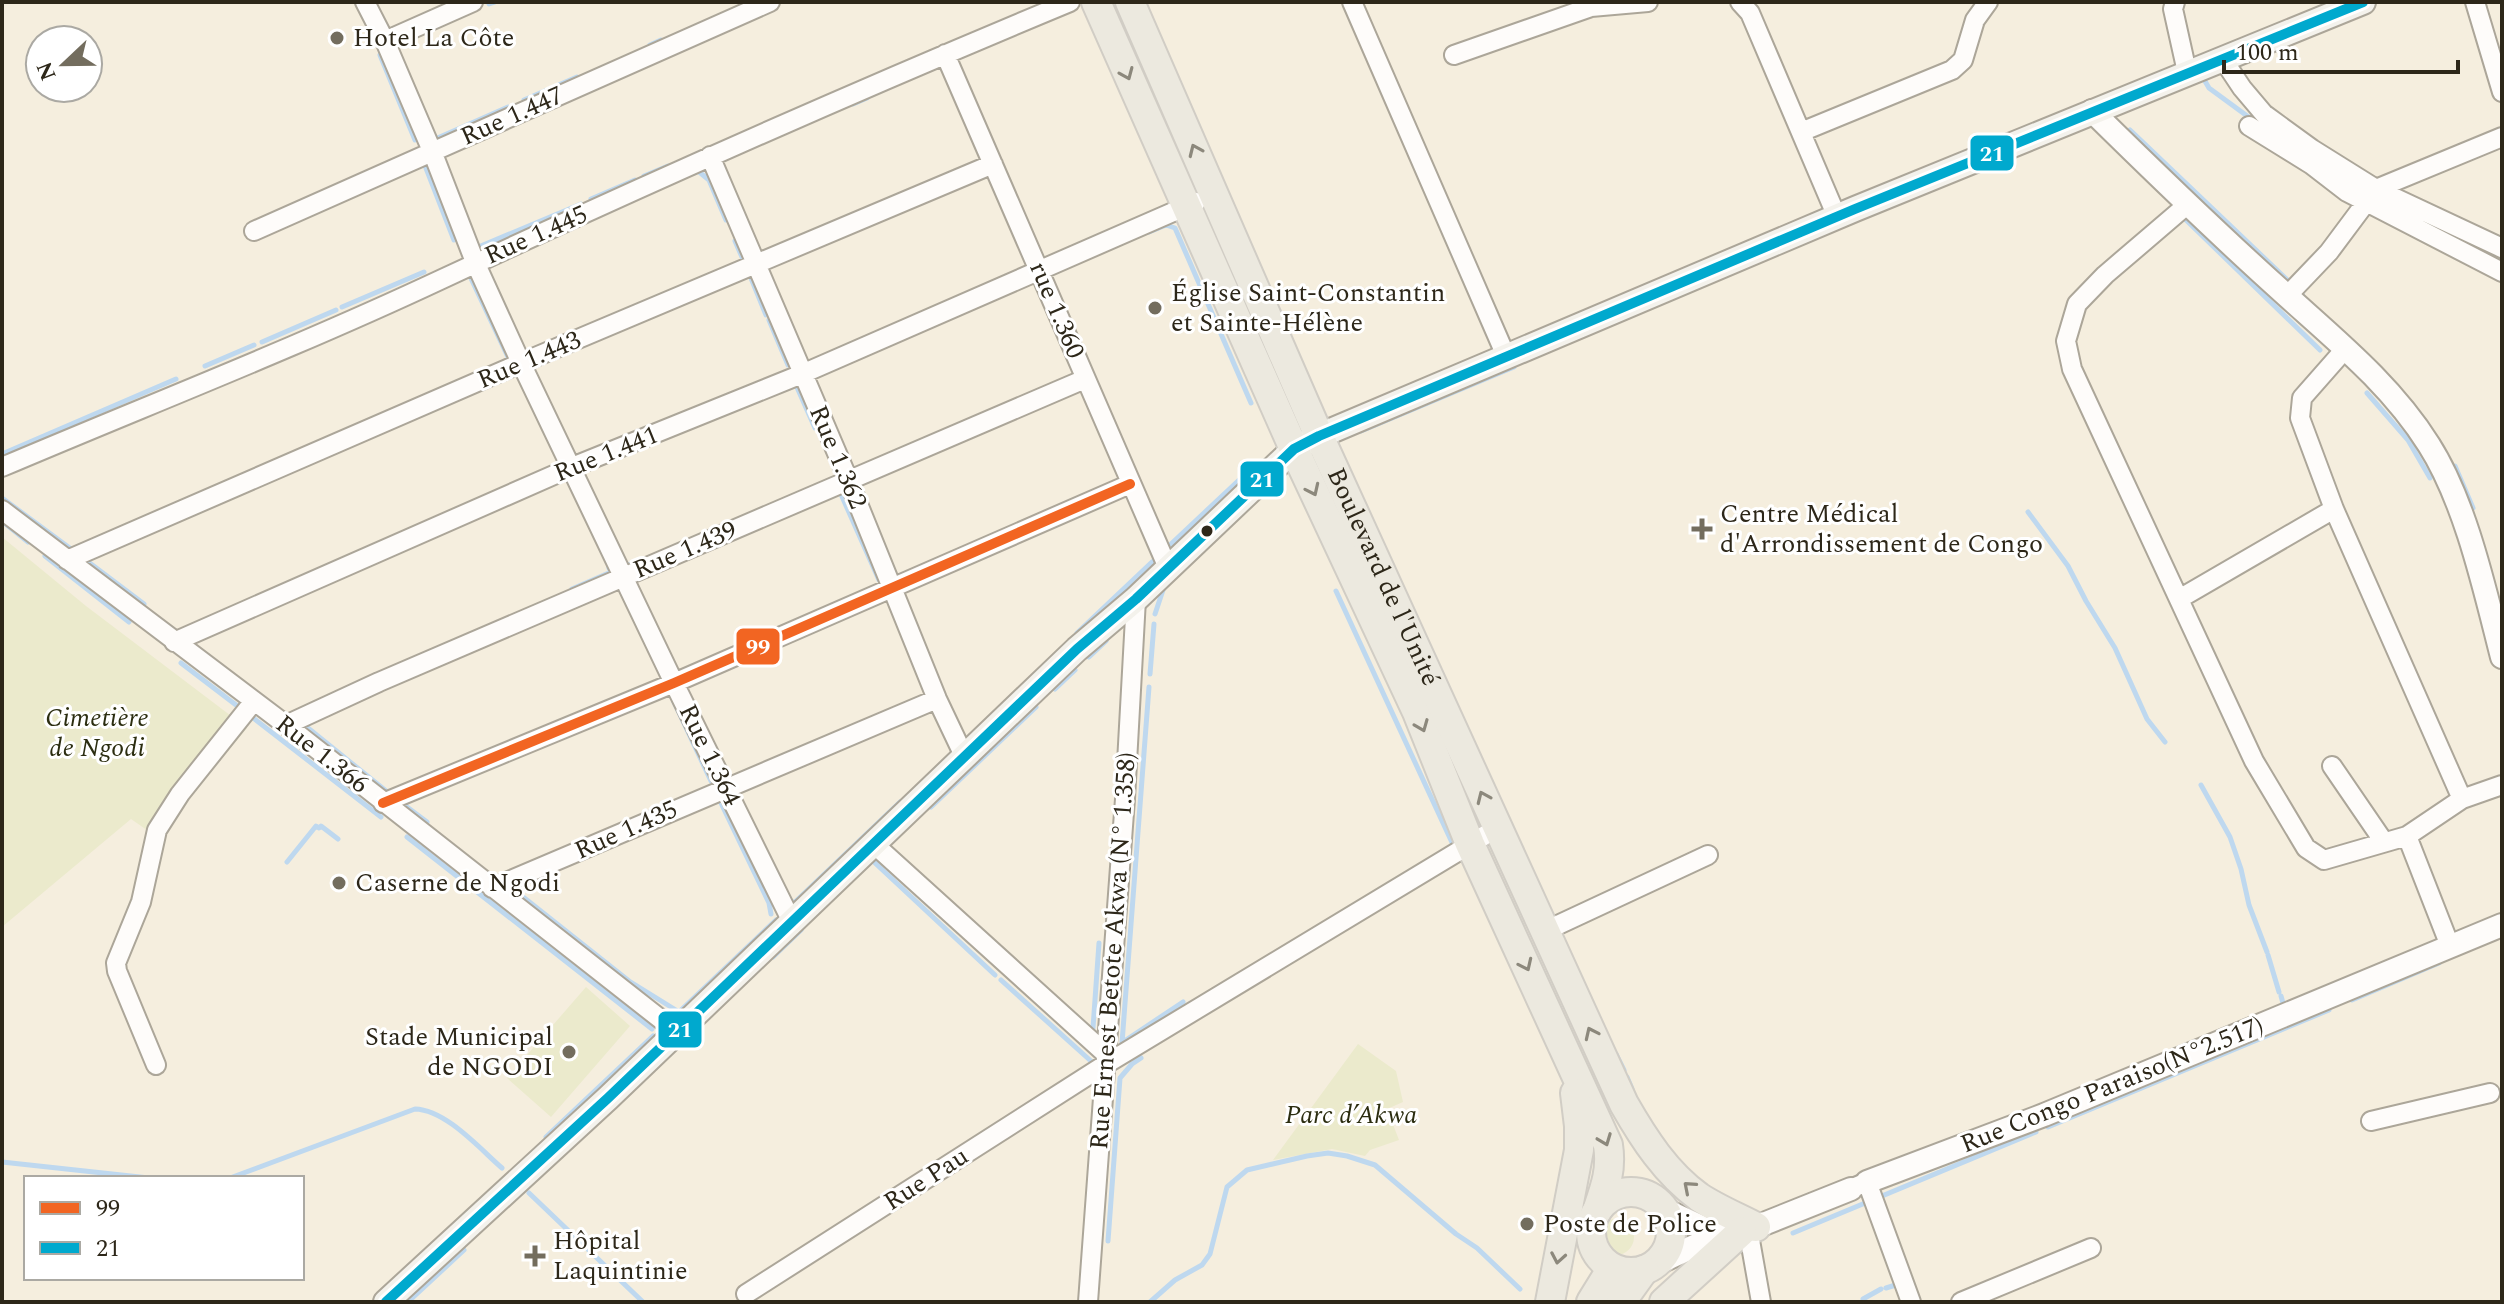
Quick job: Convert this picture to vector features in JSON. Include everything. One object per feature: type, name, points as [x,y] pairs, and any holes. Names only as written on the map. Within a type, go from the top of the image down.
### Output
[{"type":"main road","name":"Boulevard de l'Unité","points":[[1096,2],[1319,436],[1624,1104]]},
{"type":"main road","name":"Boulevard de l'Unité","points":[[1130,2],[1199,205],[1294,449],[1417,712],[1470,844],[1573,1073]]},
{"type":"main road","points":[[386,1302],[875,845],[1077,649],[1136,599],[1294,449],[1837,217],[2363,2]]},
{"type":"main road","points":[[1573,1073],[1608,1145],[1611,1161],[1609,1178],[1591,1224],[1591,1241],[1599,1257],[1612,1268],[1628,1272],[1650,1267]]},
{"type":"main road","points":[[1550,1302],[1579,1150],[1573,1073]]},
{"type":"main road","points":[[1621,1302],[1666,1252],[1670,1238],[1670,1223],[1640,1157],[1624,1104]]},
{"type":"main road","points":[[1624,1104],[1652,1151],[1681,1181],[1741,1230],[1664,1302]]},
{"type":"main road","points":[[1597,1211],[1608,1198],[1621,1193],[1635,1192],[1648,1196],[1661,1206]]},
{"type":"main road","points":[[1591,1302],[1612,1268]]},
{"type":"street","name":"Rue 1.364","points":[[365,2],[385,41],[475,262],[521,363],[792,922]]},
{"type":"street","points":[[385,41],[473,2]]},
{"type":"street","name":"Rue 1.447","points":[[254,231],[770,2]]},
{"type":"street","name":"Rue 1.445","points":[[2,467],[286,347],[710,156],[1070,2]]},
{"type":"street","points":[[1352,2],[1506,356]]},
{"type":"street","points":[[1454,55],[1591,7],[1648,2]]},
{"type":"street","points":[[1740,2],[1750,13],[1837,217]]},
{"type":"street","points":[[1801,132],[1952,70],[1963,60],[1975,20],[1988,2]]},
{"type":"street","points":[[2175,2],[2173,9],[2201,66],[2242,88],[2264,114],[2371,197],[2502,248]]},
{"type":"street","points":[[2475,2],[2502,92]]},
{"type":"street","name":"rue 1.360","points":[[945,54],[1168,568]]},
{"type":"street","points":[[2092,111],[2188,204],[2346,348],[2408,414],[2431,447],[2448,481],[2502,657]]},
{"type":"street","points":[[2249,126],[2502,272]]},
{"type":"street","points":[[2287,296],[2329,252],[2371,197],[2502,137]]},
{"type":"street","name":"Rue 1.362","points":[[710,156],[848,479],[937,699],[965,758]]},
{"type":"street","name":"Rue 1.443","points":[[67,560],[521,363],[993,164]]},
{"type":"street","points":[[2188,204],[2087,291],[2077,304],[2066,341],[2072,369],[2254,761],[2306,848],[2324,860],[2407,836],[2462,799],[2502,785]]},
{"type":"street","points":[[1199,205],[1208,214],[1296,415],[1291,423],[1284,419],[1197,220],[1199,205]]},
{"type":"street","name":"Rue 1.441","points":[[174,642],[572,467],[802,374],[1040,269],[1199,205]]},
{"type":"street","points":[[2346,348],[2302,398],[2299,411],[2334,509],[2462,799]]},
{"type":"street","name":"Rue 1.439","points":[[286,725],[623,576],[1085,379]]},
{"type":"street","points":[[383,803],[674,683],[1130,484]]},
{"type":"street","points":[[2179,599],[2334,509]]},
{"type":"street","name":"Rue 1.366","points":[[2,510],[286,725],[677,1032]]},
{"type":"street","name":"Rue Ernest Betote Akwa (N° 1.358)","points":[[1088,1302],[1125,799],[1136,599]]},
{"type":"street","name":"Rue 1.435","points":[[492,888],[937,699]]},
{"type":"street","points":[[156,1065],[116,963],[141,902],[157,830],[180,794],[254,701]]},
{"type":"street","points":[[2332,766],[2384,842]]},
{"type":"street","name":"Rue Pau","points":[[746,1294],[1106,1059],[1497,828]]},
{"type":"street","points":[[2407,836],[2450,946]]},
{"type":"street","points":[[875,845],[1106,1059]]},
{"type":"street","points":[[1545,931],[1708,855]]},
{"type":"street","name":"Rue Congo Paraiso(N°2.517)","points":[[1650,1267],[2044,1115],[2502,925]]},
{"type":"street","points":[[2371,1121],[2490,1093]]},
{"type":"street","points":[[1859,1186],[1911,1302]]},
{"type":"street","points":[[1661,1206],[1741,1230],[1761,1302]]},
{"type":"street","points":[[1961,1302],[2091,1248]]},
{"type":"green space","name":"Cimetière de Ngodi","points":[[2,537],[86,606],[247,728],[157,837],[131,819],[2,927]]},
{"type":"green space","name":"Stade Municipal de NGODI","points":[[586,987],[630,1026],[551,1117],[507,1078]]},
{"type":"green space","name":"Parc d’Akwa","points":[[1358,1044],[1396,1071],[1403,1102],[1387,1109],[1399,1140],[1370,1150],[1365,1156],[1332,1149],[1273,1160]]},
{"type":"green space","points":[[1616,1219],[1629,1224],[1634,1237],[1629,1250],[1616,1255],[1603,1250],[1598,1237],[1603,1224]]},
{"type":"waterway","points":[[489,4],[495,2]]},
{"type":"waterway","points":[[650,45],[661,40]]},
{"type":"waterway","points":[[380,55],[415,140]]},
{"type":"waterway","points":[[2202,76],[2209,88],[2254,121]]},
{"type":"waterway","points":[[524,100],[577,77]]},
{"type":"waterway","points":[[853,104],[867,98]]},
{"type":"waterway","points":[[433,140],[508,107]]},
{"type":"waterway","points":[[2130,130],[2302,294]]},
{"type":"waterway","points":[[424,163],[454,240]]},
{"type":"waterway","points":[[644,176],[668,166]]},
{"type":"waterway","points":[[694,173],[698,171],[709,180],[726,220]]},
{"type":"waterway","points":[[591,199],[635,180]]},
{"type":"waterway","points":[[476,248],[581,204]]},
{"type":"waterway","points":[[2185,219],[2320,350]]},
{"type":"waterway","points":[[1149,232],[1166,225],[1175,228],[1251,403]]},
{"type":"waterway","points":[[2455,238],[2502,259]]},
{"type":"waterway","points":[[735,241],[742,257]]},
{"type":"waterway","points":[[342,307],[424,272]]},
{"type":"waterway","points":[[468,272],[508,357]]},
{"type":"waterway","points":[[751,278],[766,315]]},
{"type":"waterway","points":[[262,342],[336,310]]},
{"type":"waterway","points":[[769,320],[788,365]]},
{"type":"waterway","points":[[205,366],[254,345]]},
{"type":"waterway","points":[[1361,431],[1514,367]]},
{"type":"waterway","points":[[2,454],[176,379]]},
{"type":"waterway","points":[[796,385],[815,428]]},
{"type":"waterway","points":[[2367,393],[2408,440],[2430,478]]},
{"type":"waterway","points":[[1171,544],[1254,466]]},
{"type":"waterway","points":[[2455,466],[2473,508]]},
{"type":"waterway","points":[[837,493],[840,492],[879,580]]},
{"type":"waterway","points":[[2,498],[71,549]]},
{"type":"waterway","points":[[2028,512],[2068,566],[2115,648],[2147,719],[2165,742]]},
{"type":"waterway","points":[[2,521],[28,542]]},
{"type":"waterway","points":[[45,556],[129,622]]},
{"type":"waterway","points":[[624,562],[626,566],[642,559]]},
{"type":"waterway","points":[[87,561],[144,604]]},
{"type":"waterway","points":[[1077,633],[1152,562]]},
{"type":"waterway","points":[[572,589],[611,572],[609,568]]},
{"type":"waterway","points":[[1155,614],[1164,587]]},
{"type":"waterway","points":[[1336,591],[1455,849]]},
{"type":"waterway","points":[[1150,674],[1154,624]]},
{"type":"waterway","points":[[1089,657],[1106,641]]},
{"type":"waterway","points":[[181,663],[240,708]]},
{"type":"waterway","points":[[1055,689],[1075,670]]},
{"type":"waterway","points":[[1122,1043],[1149,687]]},
{"type":"waterway","points":[[674,702],[711,781]]},
{"type":"waterway","points":[[931,807],[1036,707]]},
{"type":"waterway","points":[[252,717],[381,817]]},
{"type":"waterway","points":[[303,724],[391,795]]},
{"type":"waterway","points":[[2201,785],[2230,837],[2249,905],[2267,952]]},
{"type":"waterway","points":[[399,801],[427,822]]},
{"type":"waterway","points":[[720,801],[769,903],[771,914]]},
{"type":"waterway","points":[[789,900],[794,903],[900,802]]},
{"type":"waterway","points":[[287,862],[316,826],[321,826],[338,839]]},
{"type":"waterway","points":[[407,837],[652,1029]]},
{"type":"waterway","points":[[874,862],[995,975]]},
{"type":"waterway","points":[[513,889],[629,981],[679,1012],[776,920]]},
{"type":"waterway","points":[[773,957],[801,930]]},
{"type":"waterway","points":[[1093,1028],[1099,943]]},
{"type":"waterway","points":[[2268,955],[2279,992]]},
{"type":"waterway","points":[[2352,1000],[2439,963]]},
{"type":"waterway","points":[[1001,980],[1092,1062]]},
{"type":"waterway","points":[[2281,996],[2285,1010]]},
{"type":"waterway","points":[[1123,1042],[1183,1002]]},
{"type":"waterway","points":[[2048,1127],[2329,1010]]},
{"type":"waterway","points":[[546,1137],[653,1036]]},
{"type":"waterway","points":[[1616,1054],[1624,1070]]},
{"type":"waterway","points":[[1108,1241],[1120,1078],[1141,1058]]},
{"type":"waterway","points":[[1627,1077],[1632,1089]]},
{"type":"waterway","points":[[235,1176],[415,1109],[427,1111],[450,1123],[502,1168]]},
{"type":"waterway","points":[[1793,1233],[2036,1132]]},
{"type":"waterway","points":[[1150,1302],[1175,1280],[1202,1265],[1210,1254],[1227,1187],[1247,1170],[1328,1153],[1375,1165],[1477,1248],[1520,1289]]},
{"type":"waterway","points":[[2,1162],[131,1176]]},
{"type":"waterway","points":[[529,1193],[643,1302]]},
{"type":"waterway","points":[[408,1302],[464,1250]]},
{"type":"waterway","points":[[1886,1288],[1899,1284]]},
{"type":"waterway","points":[[1863,1299],[1881,1289]]},
{"type":"transit line","name":"21","points":[[386,1302],[608,1098],[1077,649],[1136,599],[1294,449],[1855,209],[2363,2]]},
{"type":"transit line","name":"99","points":[[383,803],[674,683],[1130,484]]},
{"type":"place","name":"Hotel La Côte","points":[[337,38]]},
{"type":"place","name":"Église Saint-Constantin et Sainte-Hélène","points":[[1155,308]]},
{"type":"place","name":"Centre Médical d'Arrondissement de Congo","points":[[1702,529]]},
{"type":"place","name":"Caserne de Ngodi","points":[[339,883]]},
{"type":"place","name":"Stade Municipal de NGODI","points":[[569,1052]]},
{"type":"place","name":"Poste de Police","points":[[1527,1224]]},
{"type":"place","name":"Hôpital Laquintinie","points":[[535,1256]]}]
